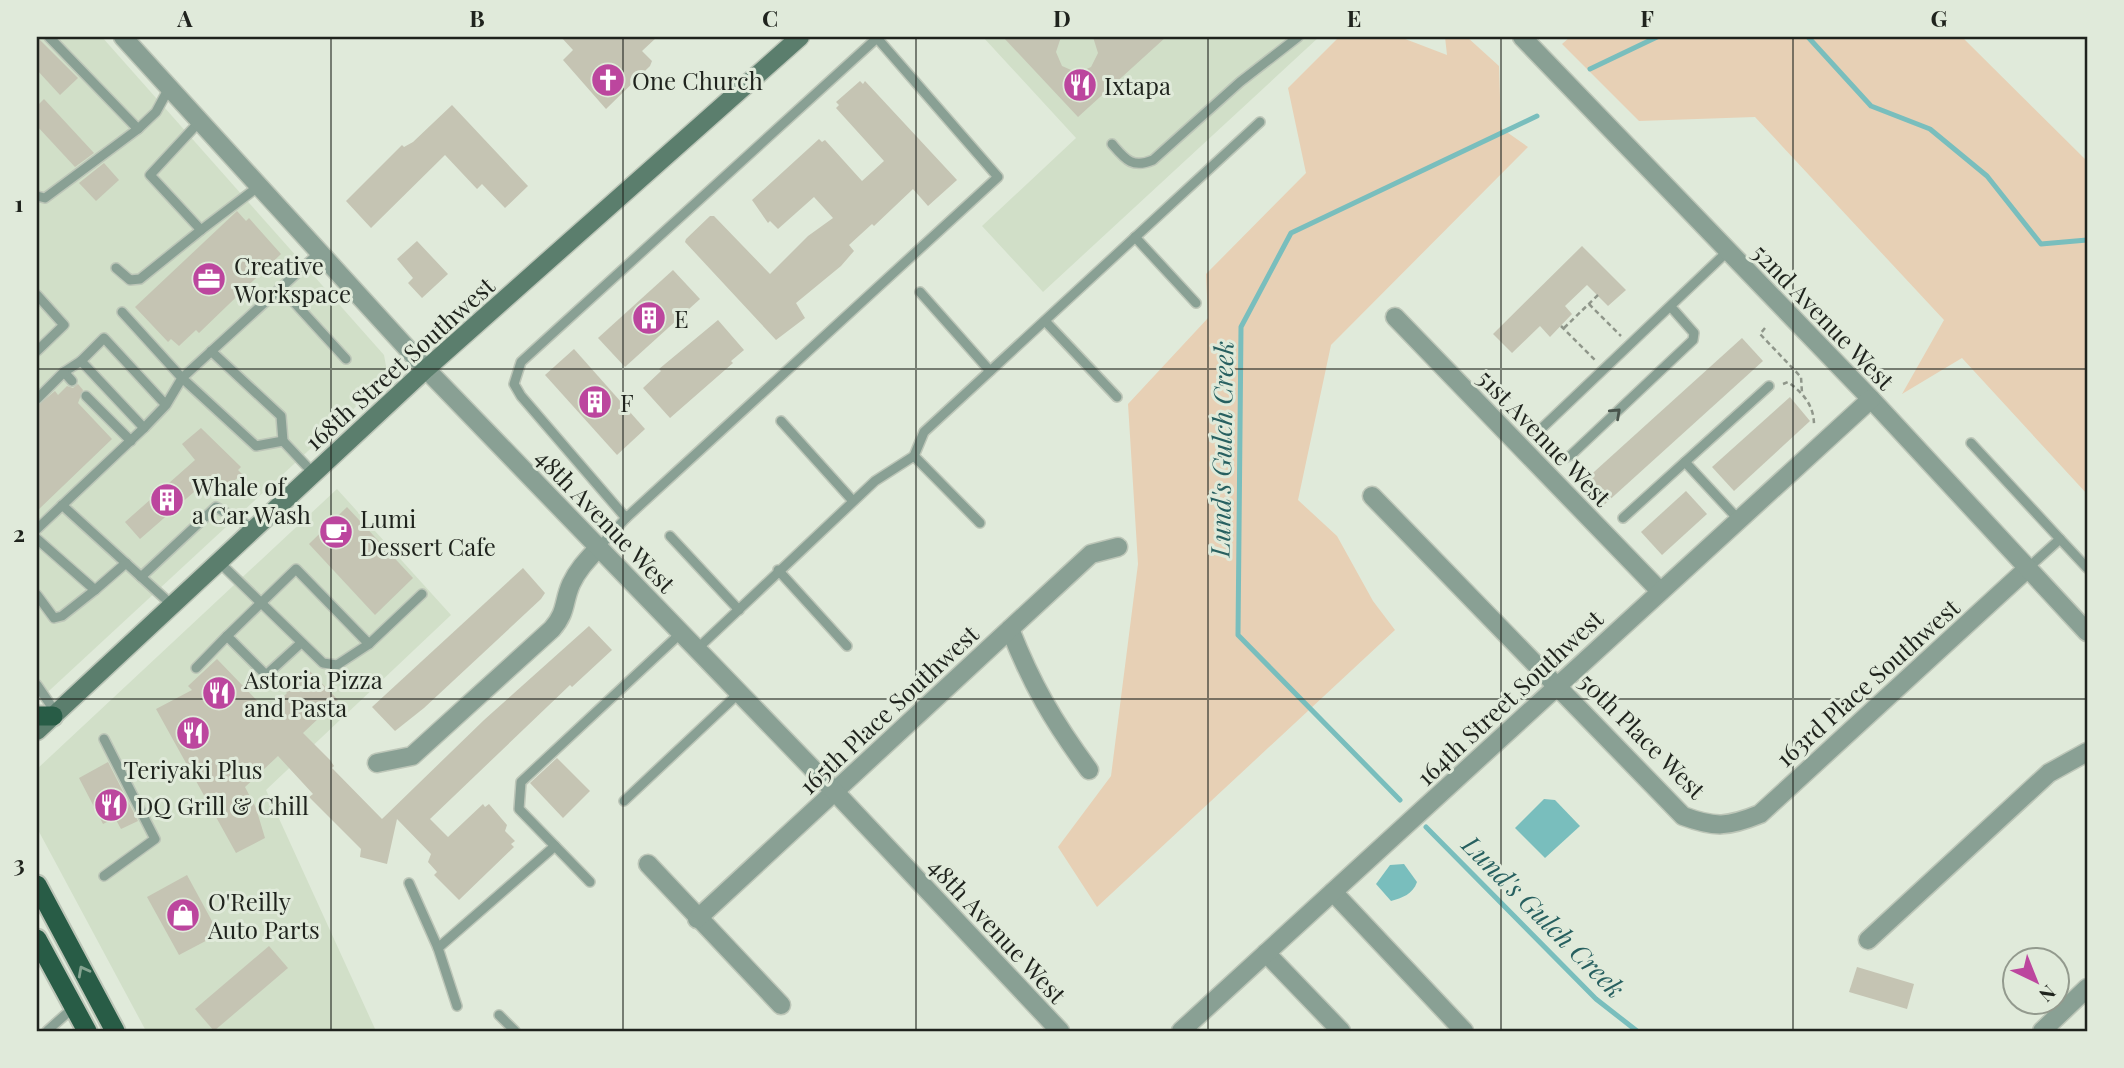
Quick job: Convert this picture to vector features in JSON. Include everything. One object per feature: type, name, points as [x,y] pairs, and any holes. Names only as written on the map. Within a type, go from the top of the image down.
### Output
[{"type":"highway","points":[[37,885],[115,1031]]},
{"type":"highway","points":[[37,940],[43,965],[74,1007],[87,1031]]},
{"type":"main road","name":"168th Street Southwest","points":[[37,731],[49,715],[172,606],[426,369],[800,37]]},
{"type":"street","name":"48th Avenue West","points":[[123,37],[426,369],[835,793],[1052,1029]]},
{"type":"street","name":"52nd Avenue West","points":[[1521,37],[1871,399],[2087,632]]},
{"type":"street","name":"51st Avenue West","points":[[1395,317],[1660,591]]},
{"type":"street","name":"164th Street Southwest","points":[[1181,1031],[1871,399]]},
{"type":"street","name":"50th Place West","points":[[1372,496],[1683,816],[1708,825],[1734,824]]},
{"type":"street","points":[[377,763],[412,757],[552,629],[564,615],[570,586],[580,568],[598,547]]},
{"type":"street","name":"165th Place Southwest","points":[[697,919],[1091,554],[1118,547]]},
{"type":"street","name":"163rd Place Southwest","points":[[1734,824],[1760,814],[2028,568]]},
{"type":"street","points":[[1010,629],[1030,679],[1051,719],[1089,769]]},
{"type":"street","points":[[1868,940],[2049,773],[2087,752]]},
{"type":"street","points":[[648,864],[781,1005]]},
{"type":"street","points":[[1333,892],[1464,1031]]},
{"type":"street","points":[[1266,953],[1341,1031]]},
{"type":"street","points":[[2042,1031],[2087,988]]},
{"type":"lane","points":[[49,37],[138,129]]},
{"type":"lane","points":[[598,547],[626,518],[998,177],[877,37],[521,362],[514,384],[521,396],[626,518]]},
{"type":"lane","points":[[1112,144],[1129,162],[1137,165],[1153,160],[1240,82],[1298,37]]},
{"type":"lane","points":[[37,196],[45,198],[138,129],[156,111],[169,87]]},
{"type":"lane","points":[[200,121],[150,175],[201,230]]},
{"type":"lane","points":[[697,649],[875,481],[914,456],[924,432],[1260,122]]},
{"type":"lane","points":[[116,268],[130,279],[140,279],[189,237],[259,186]]},
{"type":"lane","points":[[1135,237],[1196,303]]},
{"type":"lane","points":[[1671,307],[1694,332],[1693,340],[1571,455],[1560,457],[1541,438],[1539,433],[1543,427],[1728,251]]},
{"type":"lane","points":[[37,529],[166,405],[182,377],[320,252]]},
{"type":"lane","points":[[281,288],[346,359]]},
{"type":"lane","points":[[919,292],[990,371]]},
{"type":"lane","points":[[37,295],[64,326],[37,351]]},
{"type":"lane","points":[[122,312],[182,377],[256,446],[283,441]]},
{"type":"lane","points":[[1045,321],[1117,397]]},
{"type":"lane","points":[[37,399],[104,338],[166,405]]},
{"type":"lane","points":[[211,351],[281,416],[283,441],[314,474]]},
{"type":"lane","points":[[80,361],[144,428]]},
{"type":"lane","points":[[64,373],[72,381]]},
{"type":"lane","points":[[1623,518],[1769,386]]},
{"type":"lane","points":[[86,396],[131,440]]},
{"type":"lane","points":[[781,421],[853,501]]},
{"type":"lane","points":[[1971,443],[2087,568]]},
{"type":"lane","points":[[914,456],[979,523]]},
{"type":"lane","points":[[1685,463],[1738,519]]},
{"type":"lane","points":[[62,505],[172,606]]},
{"type":"lane","points":[[141,577],[216,506],[254,529]]},
{"type":"lane","points":[[670,536],[739,610]]},
{"type":"lane","points":[[37,539],[95,590]]},
{"type":"lane","points":[[2028,568],[2060,539]]},
{"type":"lane","points":[[219,562],[323,663],[337,665],[369,644],[422,594]]},
{"type":"lane","points":[[37,595],[54,618],[62,616],[126,564]]},
{"type":"lane","points":[[196,667],[296,569],[369,644]]},
{"type":"lane","points":[[778,570],[847,646]]},
{"type":"lane","points":[[590,882],[519,809],[521,782],[681,632]]},
{"type":"lane","points":[[227,636],[266,675],[301,643]]},
{"type":"lane","points":[[37,685],[49,715]]},
{"type":"lane","points":[[624,801],[740,693]]},
{"type":"lane","points":[[104,739],[155,839],[104,876]]},
{"type":"lane","points":[[438,947],[555,846]]},
{"type":"lane","points":[[409,883],[438,947],[457,1006]]},
{"type":"lane","points":[[47,1031],[74,1007]]},
{"type":"lane","points":[[499,1015],[515,1031]]},
{"type":"path","points":[[1591,358],[1562,327],[1598,295]]},
{"type":"path","points":[[1588,304],[1617,334]]},
{"type":"path","points":[[1765,328],[1759,334],[1801,377],[1802,393]]},
{"type":"path","points":[[1783,384],[1788,382],[1802,393],[1811,405],[1814,425]]},
{"type":"shaded area","points":[[37,37],[102,37],[384,355],[388,377],[37,702]]},
{"type":"shaded area","points":[[983,37],[1319,37],[1043,292],[982,226],[1076,138]]},
{"type":"shaded area","points":[[1339,37],[1400,37],[1447,55],[1445,37],[1467,37],[1499,66],[1501,128],[1528,147],[1331,345],[1298,500],[1337,536],[1373,601],[1395,630],[1097,907],[1058,847],[1111,776],[1138,564],[1128,404],[1208,318],[1206,274],[1306,173],[1288,88]]},
{"type":"shaded area","points":[[1570,37],[1962,37],[2087,161],[2087,494],[1962,358],[1902,394],[1944,320],[1755,117],[1639,121],[1562,44]]},
{"type":"shaded area","points":[[337,489],[451,615],[266,790],[376,1031],[146,1031],[37,828],[37,769]]},
{"type":"water","points":[[1544,799],[1555,800],[1580,826],[1545,858],[1515,828]]},
{"type":"water","points":[[1404,864],[1417,882],[1410,892],[1391,901],[1376,884],[1390,865]]},
{"type":"building","points":[[37,37],[78,78],[60,95],[37,70]]},
{"type":"building","name":"One Church","points":[[561,37],[657,37],[642,51],[652,61],[650,66],[606,109],[563,60],[573,50]]},
{"type":"building","points":[[1003,37],[1061,37],[1056,52],[1062,66],[1078,73],[1091,67],[1098,53],[1093,37],[1166,37],[1078,117]]},
{"type":"building","points":[[860,81],[863,84],[865,81],[957,180],[928,206],[913,189],[874,226],[872,224],[849,245],[854,251],[841,266],[796,303],[805,318],[776,340],[685,242],[710,216],[714,216],[770,274],[808,236],[833,218],[814,197],[778,229],[770,221],[768,223],[752,200],[819,139],[822,142],[825,140],[862,181],[884,161],[836,108],[839,105],[836,102]]},
{"type":"building","points":[[44,99],[94,153],[75,167],[37,126],[37,106]]},
{"type":"building","points":[[452,105],[528,186],[505,208],[482,184],[477,189],[445,155],[371,228],[346,201],[402,145],[404,147],[413,142]]},
{"type":"building","points":[[104,163],[119,180],[96,201],[79,183]]},
{"type":"building","name":"Creative Workspace","points":[[237,211],[246,221],[249,218],[281,254],[199,333],[196,330],[179,346],[171,339],[168,342],[135,307]]},
{"type":"building","points":[[417,241],[448,274],[422,298],[408,283],[413,278],[397,259]]},
{"type":"building","points":[[1582,246],[1626,290],[1608,306],[1587,285],[1565,306],[1572,314],[1550,337],[1540,326],[1512,353],[1493,334]]},
{"type":"building","name":"E","points":[[673,270],[700,299],[625,367],[598,338]]},
{"type":"building","points":[[718,320],[744,350],[731,361],[733,363],[670,418],[643,388],[661,371],[659,369]]},
{"type":"building","points":[[1742,338],[1763,361],[1605,504],[1584,481]]},
{"type":"building","name":"F","points":[[574,349],[645,429],[617,455],[545,375]]},
{"type":"building","points":[[78,384],[83,390],[78,403],[112,439],[37,511],[37,406],[55,391],[58,395],[67,386],[73,388]]},
{"type":"building","points":[[1790,397],[1810,421],[1734,491],[1712,467]]},
{"type":"building","points":[[201,428],[241,467],[238,470],[242,474],[225,494],[210,478],[140,539],[125,522],[195,460],[182,444]]},
{"type":"building","points":[[1686,491],[1707,514],[1662,555],[1641,532]]},
{"type":"building","points":[[347,507],[413,578],[375,615],[309,544]]},
{"type":"building","points":[[523,568],[545,593],[541,599],[424,708],[395,731],[372,707]]},
{"type":"building","points":[[589,626],[612,650],[572,687],[570,685],[430,819],[448,837],[483,804],[485,807],[489,804],[507,825],[505,831],[515,841],[511,844],[514,847],[459,900],[434,875],[437,872],[428,862],[431,854],[397,819],[387,864],[360,857],[361,849],[309,797],[313,794],[278,756],[245,787],[256,808],[265,838],[236,853],[156,709],[192,690],[188,686],[217,659],[268,712],[306,668],[338,700],[303,733],[330,760],[334,766],[332,768],[382,819],[484,720]]},
{"type":"building","points":[[557,758],[590,791],[563,818],[530,783]]},
{"type":"building","name":"DQ Grill & Chill","points":[[108,762],[138,821],[121,829],[115,818],[103,824],[79,778]]},
{"type":"building","name":"O'Reilly Auto Parts","points":[[187,875],[219,934],[179,955],[147,897]]},
{"type":"building","points":[[269,946],[288,968],[214,1031],[195,1009]]},
{"type":"building","points":[[1857,967],[1914,984],[1907,1009],[1849,992]]},
{"type":"waterway","name":"Lund's Gulch Creek","points":[[1590,69],[1657,37]]},
{"type":"waterway","name":"Lund's Gulch Creek","points":[[1808,37],[1871,106],[1930,129],[1987,176],[2041,244],[2087,240]]},
{"type":"waterway","name":"Lund's Gulch Creek","points":[[1400,800],[1238,635],[1241,327],[1291,233],[1537,116]]},
{"type":"waterway","name":"Lund's Gulch Creek","points":[[1426,827],[1596,999],[1637,1031]]},
{"type":"place","name":"One Church","points":[[608,80]]},
{"type":"place","name":"Ixtapa","points":[[1080,85]]},
{"type":"place","name":"Creative Workspace","points":[[209,279]]},
{"type":"place","name":"E","points":[[649,318]]},
{"type":"place","name":"F","points":[[595,402]]},
{"type":"place","name":"Whale of a Car Wash","points":[[167,500]]},
{"type":"place","name":"Lumi Dessert Cafe","points":[[336,532]]},
{"type":"place","name":"Astoria Pizza and Pasta","points":[[219,693]]},
{"type":"place","name":"Teriyaki Plus","points":[[193,733]]},
{"type":"place","name":"DQ Grill & Chill","points":[[111,805]]},
{"type":"place","name":"O'Reilly Auto Parts","points":[[183,915]]}]
